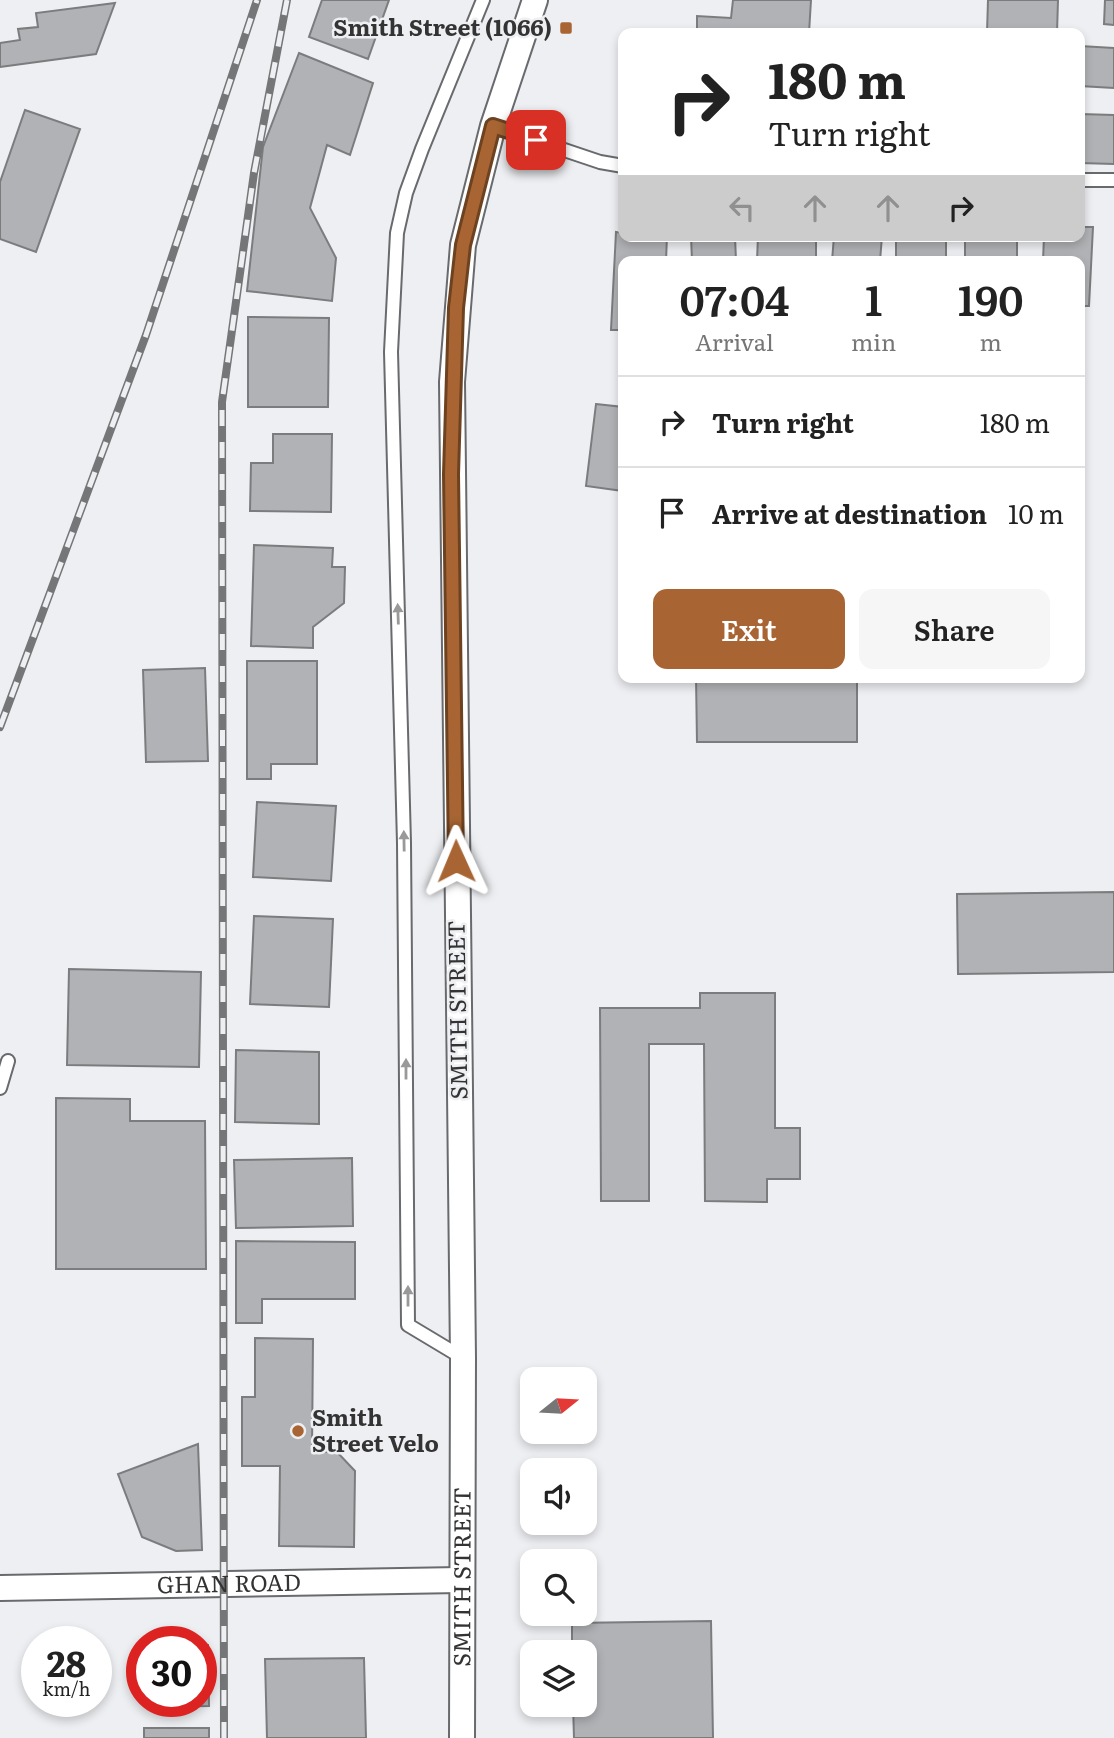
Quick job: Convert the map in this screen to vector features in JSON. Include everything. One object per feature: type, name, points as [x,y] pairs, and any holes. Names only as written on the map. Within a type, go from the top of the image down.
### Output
[{"type":"street","name":"SMITH STREET","points":[[462,1738],[460,1580],[463,1358],[452,382],[463,245],[493,126],[535,0]]},
{"type":"street","name":"GHAN ROAD","points":[[0,1588],[460,1580]]},
{"type":"lane","points":[[463,1358],[408,1325],[404,843],[391,352],[397,233],[406,194],[483,0]]},
{"type":"lane","points":[[493,126],[600,162],[618,165]]},
{"type":"lane","points":[[1085,180],[1114,180]]},
{"type":"lane","points":[[0,1088],[8,1061]]},
{"type":"building","points":[[322,0],[389,0],[368,59],[309,37]]},
{"type":"building","points":[[733,0],[811,0],[809,28],[697,28],[697,16],[731,18]]},
{"type":"building","points":[[988,0],[1058,0],[1057,28],[987,28]]},
{"type":"building","points":[[1105,0],[1114,0],[1114,25],[1104,24]]},
{"type":"building","points":[[115,3],[96,54],[0,67],[0,43],[20,40],[18,29],[38,27],[36,13]]},
{"type":"building","points":[[1085,46],[1114,48],[1114,88],[1085,86]]},
{"type":"building","points":[[299,53],[373,83],[350,155],[327,145],[310,208],[336,258],[332,301],[247,291],[263,147]]},
{"type":"building","points":[[25,110],[80,129],[36,252],[0,239],[0,182]]},
{"type":"building","points":[[1085,114],[1114,115],[1114,164],[1085,163]]},
{"type":"building","points":[[1085,227],[1093,227],[1089,306],[1085,306],[1085,256],[1043,256],[1044,242],[1085,242]]},
{"type":"building","points":[[616,232],[618,242],[667,242],[666,256],[618,256],[618,330],[611,330]]},
{"type":"building","points":[[691,242],[735,242],[736,256],[692,256]]},
{"type":"building","points":[[758,242],[816,242],[816,256],[757,256]]},
{"type":"building","points":[[834,242],[882,242],[880,256],[832,256]]},
{"type":"building","points":[[896,242],[946,242],[946,256],[896,256]]},
{"type":"building","points":[[965,242],[1017,242],[1017,256],[965,256]]},
{"type":"building","points":[[248,317],[329,318],[328,407],[248,407]]},
{"type":"building","points":[[596,404],[618,406],[618,490],[586,486]]},
{"type":"building","points":[[273,434],[332,434],[331,512],[250,511],[251,463],[273,463]]},
{"type":"building","points":[[254,545],[333,548],[332,567],[345,567],[344,603],[313,627],[313,648],[251,646]]},
{"type":"building","points":[[247,661],[317,661],[317,764],[271,764],[271,779],[247,779]]},
{"type":"building","points":[[205,668],[208,761],[146,762],[143,670]]},
{"type":"building","points":[[696,683],[857,683],[857,742],[697,742]]},
{"type":"building","points":[[257,802],[336,806],[331,881],[253,877]]},
{"type":"building","points":[[1114,892],[1114,972],[958,974],[957,894]]},
{"type":"building","points":[[254,916],[333,919],[329,1007],[250,1004]]},
{"type":"building","points":[[69,969],[201,972],[199,1067],[67,1065]]},
{"type":"building","points":[[700,993],[775,993],[775,1128],[800,1128],[800,1179],[767,1179],[767,1202],[705,1201],[704,1044],[649,1044],[649,1201],[601,1201],[600,1008],[700,1008]]},
{"type":"building","points":[[236,1050],[319,1052],[319,1124],[235,1122]]},
{"type":"building","points":[[56,1098],[130,1099],[130,1121],[205,1121],[206,1269],[56,1269]]},
{"type":"building","points":[[352,1158],[353,1226],[236,1228],[234,1160]]},
{"type":"building","points":[[236,1241],[355,1242],[355,1299],[262,1299],[262,1323],[236,1323]]},
{"type":"building","points":[[255,1338],[313,1339],[312,1452],[337,1452],[355,1471],[354,1547],[279,1546],[280,1466],[242,1466],[242,1397],[255,1397]]},
{"type":"building","points":[[198,1444],[202,1550],[176,1551],[142,1537],[118,1474]]},
{"type":"building","points":[[711,1621],[713,1738],[574,1738],[573,1717],[597,1717],[597,1640],[572,1640],[572,1626],[597,1626],[597,1623]]},
{"type":"building","points":[[364,1658],[366,1738],[267,1738],[265,1659]]},
{"type":"building","points":[[144,1728],[209,1728],[209,1738],[144,1738]]},
{"type":"railway","points":[[0,727],[146,335],[257,0]]},
{"type":"railway","points":[[224,1738],[222,402],[254,173],[287,0]]},
{"type":"place","name":"Smith Street (1066)","points":[[566,28]]},
{"type":"place","name":"Smith Street Velo","points":[[298,1431]]},
{"type":"route","points":[[456,861],[451,474],[456,308],[463,245],[493,126],[536,140]]}]
